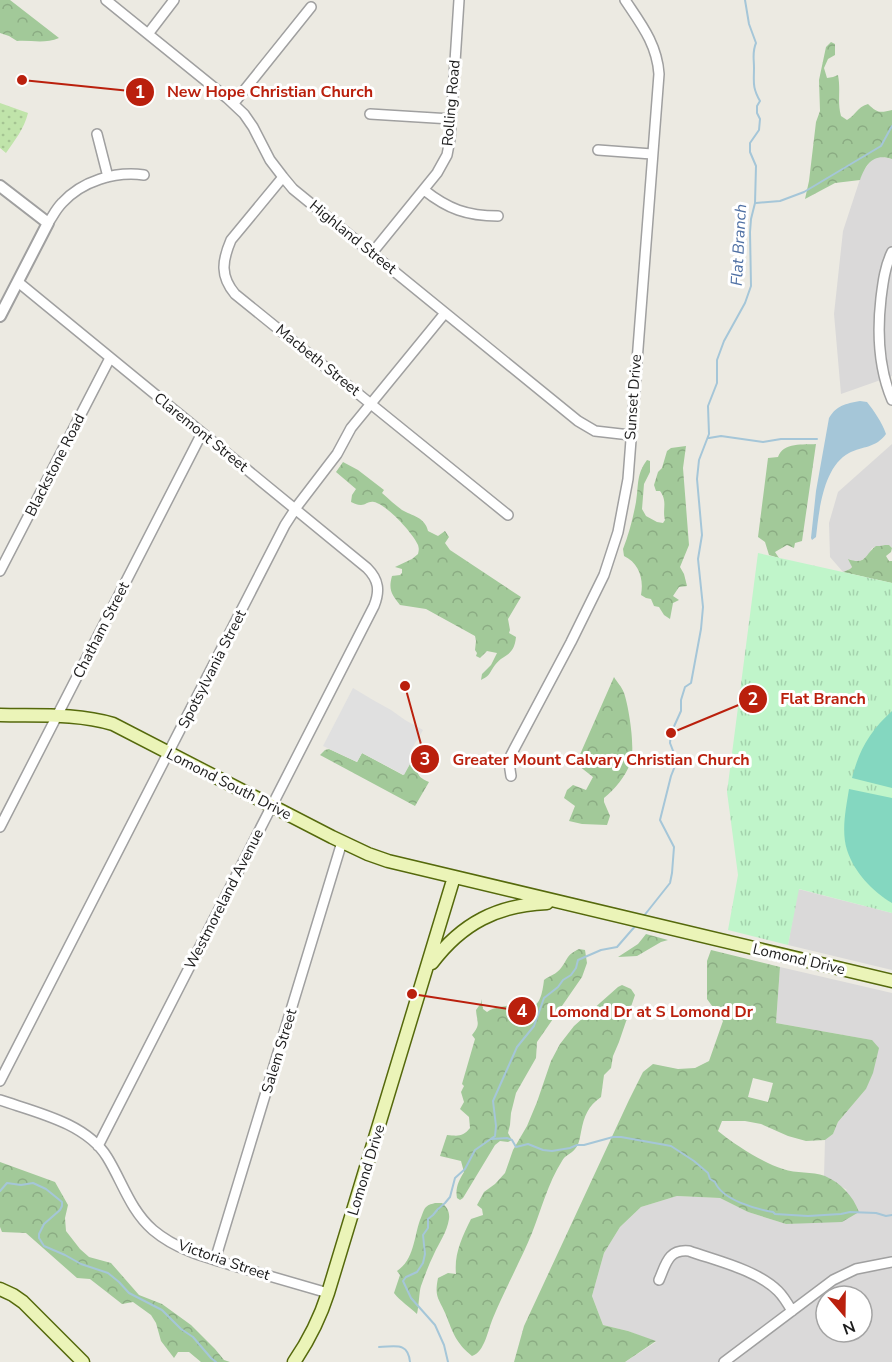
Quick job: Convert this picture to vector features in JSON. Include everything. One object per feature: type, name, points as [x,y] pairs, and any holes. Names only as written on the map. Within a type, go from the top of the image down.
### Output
[{"type":"main road","name":"Lomond South Drive","points":[[0,716],[79,717],[112,724],[342,842],[378,858],[454,877]]},
{"type":"main road","name":"Lomond Drive","points":[[294,1362],[312,1334],[328,1293],[454,877],[892,981]]},
{"type":"main road","name":"Lomond Drive","points":[[426,972],[442,951],[458,936],[488,915],[519,906],[566,904]]},
{"type":"main road","points":[[0,1289],[23,1302],[83,1362]]},
{"type":"street","name":"Highland Street","points":[[106,0],[234,103],[253,127],[270,160],[293,189],[578,422],[595,431],[630,435]]},
{"type":"street","points":[[148,34],[174,0]]},
{"type":"street","name":"Rolling Road","points":[[372,253],[437,173],[447,155],[459,0]]},
{"type":"street","name":"Sunset Drive","points":[[511,776],[509,763],[511,755],[604,575],[614,546],[628,479],[659,74],[652,42],[625,0]]},
{"type":"street","points":[[234,103],[311,7]]},
{"type":"street","points":[[370,114],[451,119]]},
{"type":"street","points":[[97,134],[108,177]]},
{"type":"street","points":[[598,150],[652,154]]},
{"type":"street","points":[[0,316],[48,223],[62,203],[87,185],[108,177],[127,174],[144,175]]},
{"type":"street","name":"Macbeth Street","points":[[282,177],[231,240],[224,260],[226,281],[235,294],[508,515]]},
{"type":"street","points":[[0,186],[48,223]]},
{"type":"street","points":[[424,189],[441,202],[459,211],[476,215],[498,216]]},
{"type":"street","points":[[892,252],[887,262],[883,283],[878,338],[884,377],[892,400]]},
{"type":"street","name":"Claremont Street","points":[[18,282],[367,568],[375,576],[378,587]]},
{"type":"street","name":"Spotsylvania Street","points":[[0,1081],[295,509],[337,454],[351,428],[445,313]]},
{"type":"street","name":"Blackstone Road","points":[[0,571],[110,358]]},
{"type":"street","name":"Chatham Street","points":[[0,827],[202,433]]},
{"type":"street","name":"Westmoreland Avenue","points":[[98,1146],[374,606],[378,587]]},
{"type":"street","name":"Salem Street","points":[[215,1260],[342,842]]},
{"type":"street","name":"Victoria Street","points":[[0,1100],[70,1125],[88,1137],[105,1154],[144,1222],[179,1247],[215,1260],[328,1293]]},
{"type":"street","points":[[659,1280],[672,1255],[682,1250],[689,1251],[764,1280],[778,1291],[792,1311]]},
{"type":"street","points":[[724,1362],[823,1287],[843,1275],[867,1266],[892,1262]]},
{"type":"shaded area","points":[[879,156],[892,159],[892,376],[841,394],[834,314],[843,231],[862,173],[872,159]]},
{"type":"shaded area","points":[[892,444],[892,548],[885,545],[872,548],[868,556],[862,560],[855,562],[849,559],[852,566],[843,572],[830,557],[829,523],[838,492]]},
{"type":"shaded area","points":[[353,688],[423,730],[411,750],[416,753],[404,775],[362,753],[357,762],[323,746]]},
{"type":"shaded area","points":[[798,889],[892,913],[892,970],[788,945]]},
{"type":"shaded area","points":[[780,967],[892,993],[892,1362],[625,1362],[656,1342],[628,1331],[603,1325],[592,1296],[604,1253],[620,1227],[641,1207],[677,1196],[720,1198],[748,1212],[786,1224],[813,1222],[847,1190],[824,1176],[825,1140],[833,1134],[838,1122],[866,1089],[872,1040],[776,1023]]},
{"type":"green space","points":[[0,0],[10,0],[59,38],[43,41],[17,41],[0,33]]},
{"type":"green space","points":[[831,42],[835,44],[835,55],[828,59],[824,68],[827,78],[838,75],[841,116],[847,120],[861,107],[868,104],[879,112],[892,110],[892,159],[875,159],[865,169],[860,180],[835,183],[805,199],[816,122],[820,111],[819,80],[826,47]]},
{"type":"green space","points":[[0,103],[28,113],[22,129],[6,153],[0,148]]},
{"type":"green space","points":[[816,444],[802,541],[795,543],[794,548],[787,545],[775,552],[779,558],[769,555],[765,542],[758,537],[768,458],[778,457],[784,449],[789,447]]},
{"type":"green space","points":[[686,446],[683,468],[689,545],[680,567],[687,586],[679,587],[673,596],[679,600],[673,603],[670,619],[659,607],[654,606],[651,599],[641,595],[642,583],[639,572],[637,567],[624,556],[623,549],[632,520],[639,475],[643,465],[647,460],[650,461],[650,472],[644,484],[642,509],[646,516],[663,523],[665,520],[664,499],[660,491],[656,491],[654,485],[667,451],[671,448]]},
{"type":"green space","points":[[343,462],[358,470],[384,490],[382,493],[402,510],[421,520],[428,531],[438,536],[445,531],[449,537],[445,543],[450,550],[521,597],[508,619],[509,633],[516,637],[513,648],[481,680],[482,674],[491,665],[497,653],[487,651],[480,658],[476,656],[475,636],[426,609],[400,605],[395,598],[391,589],[392,576],[400,575],[402,569],[395,567],[418,554],[418,545],[399,520],[379,504],[372,502],[360,505],[351,502],[356,489],[336,472]]},
{"type":"green space","points":[[889,545],[892,548],[891,552],[886,556],[889,561],[892,561],[892,583],[843,572],[852,567],[848,559],[862,560],[876,546]]},
{"type":"green space","points":[[758,553],[892,583],[892,913],[799,889],[788,945],[728,930],[738,875],[727,792]]},
{"type":"green space","points":[[614,677],[623,691],[628,708],[632,758],[619,783],[604,798],[610,816],[607,825],[569,821],[575,806],[564,798],[567,790],[573,785],[586,790],[593,777],[579,766],[578,759]]},
{"type":"green space","points":[[892,711],[892,788],[852,778],[866,742],[877,726]]},
{"type":"green space","points":[[329,749],[357,762],[362,753],[403,775],[411,762],[419,775],[429,782],[415,806],[320,755]]},
{"type":"green space","points":[[849,789],[892,798],[892,903],[865,880],[850,858],[845,843],[844,827]]},
{"type":"green space","points":[[646,934],[668,940],[637,956],[618,957],[638,944]]},
{"type":"green space","points":[[579,949],[585,950],[587,963],[582,977],[537,1042],[536,1058],[516,1093],[508,1133],[512,1140],[500,1141],[495,1145],[460,1200],[457,1198],[457,1191],[464,1172],[461,1161],[440,1156],[447,1135],[460,1135],[470,1128],[469,1117],[460,1109],[464,1102],[461,1092],[475,1039],[472,1035],[478,1021],[476,1010],[481,999],[483,1009],[487,1012],[517,1003],[534,1006],[538,1003],[542,993],[544,980],[557,972],[569,955]]},
{"type":"green space","points":[[711,950],[780,967],[776,1023],[872,1040],[879,1048],[873,1073],[866,1089],[838,1122],[833,1134],[825,1140],[806,1141],[761,1124],[745,1121],[722,1121],[718,1131],[749,1153],[775,1166],[788,1171],[820,1174],[831,1179],[846,1191],[859,1212],[842,1222],[786,1224],[748,1212],[720,1198],[677,1196],[641,1207],[620,1227],[604,1253],[592,1296],[603,1325],[656,1341],[625,1362],[514,1362],[524,1326],[643,1072],[653,1064],[678,1069],[695,1068],[709,1061],[723,1021],[707,999],[707,961]],"holes":[[[753,1078],[773,1083],[768,1102],[748,1097]]]},
{"type":"green space","points":[[622,985],[631,989],[635,995],[613,1056],[611,1068],[604,1075],[601,1097],[587,1112],[576,1147],[563,1159],[557,1169],[483,1345],[472,1356],[462,1347],[456,1337],[439,1301],[438,1278],[448,1273],[456,1274],[457,1253],[465,1232],[471,1219],[483,1215],[482,1209],[477,1205],[484,1192],[505,1173],[513,1150],[527,1126],[551,1061],[560,1044],[574,1026]]},
{"type":"green space","points":[[0,1162],[55,1182],[68,1205],[65,1218],[66,1231],[80,1249],[89,1257],[111,1263],[139,1295],[162,1304],[191,1325],[224,1360],[230,1362],[201,1362],[189,1352],[178,1352],[174,1358],[161,1341],[151,1315],[133,1302],[122,1304],[90,1279],[77,1278],[26,1233],[2,1232],[0,1227]]},
{"type":"green space","points":[[442,1203],[445,1206],[449,1212],[449,1219],[421,1286],[417,1314],[394,1293],[400,1275],[397,1271],[410,1255],[424,1210],[428,1205]]},
{"type":"water","points":[[860,401],[867,402],[886,434],[874,444],[849,453],[833,468],[824,490],[816,537],[812,540],[816,491],[829,418],[835,410],[842,406]]},
{"type":"waterway","name":"Flat Branch","points":[[643,917],[670,883],[672,873],[674,847],[660,820],[677,761],[670,743],[671,733],[681,711],[681,700],[685,687],[691,683],[701,629],[703,607],[698,559],[702,535],[697,479],[699,460],[709,434],[708,406],[717,383],[717,360],[751,286],[750,232],[755,203],[756,166],[750,152],[750,143],[759,130],[760,119],[757,106],[760,101],[754,84],[756,43],[749,24],[745,0]]},
{"type":"waterway","points":[[756,203],[780,201],[804,192],[881,146],[892,126]]},
{"type":"waterway","points":[[709,438],[721,436],[763,442],[781,439],[817,439]]},
{"type":"waterway","name":"Flat Branch","points":[[448,1362],[444,1345],[435,1325],[411,1298],[403,1281],[417,1272],[423,1263],[425,1254],[423,1235],[428,1228],[428,1219],[450,1197],[455,1178],[465,1169],[475,1150],[495,1136],[493,1101],[517,1047],[534,1026],[544,998],[571,975],[578,960],[601,950],[617,947],[637,924]]},
{"type":"waterway","points":[[491,1139],[507,1138],[512,1140],[516,1147],[528,1144],[552,1151],[613,1137],[671,1146],[708,1173],[710,1179],[725,1194],[749,1206],[775,1214],[808,1216],[850,1212],[892,1215]]},
{"type":"waterway","points":[[0,1191],[7,1183],[21,1185],[33,1183],[46,1189],[62,1202],[62,1206],[44,1224],[39,1234],[44,1246],[81,1264],[108,1273],[129,1293],[162,1310],[181,1329],[193,1337],[216,1362]]},
{"type":"waterway","points":[[379,1347],[403,1348],[409,1355],[410,1362]]},
{"type":"place","name":"New Hope Christian Church","points":[[22,80]]},
{"type":"place","name":"Greater Mount Calvary Christian Church","points":[[405,686]]},
{"type":"place","name":"Flat Branch","points":[[671,733]]},
{"type":"place","name":"Lomond Dr at S Lomond Dr","points":[[412,994]]}]
